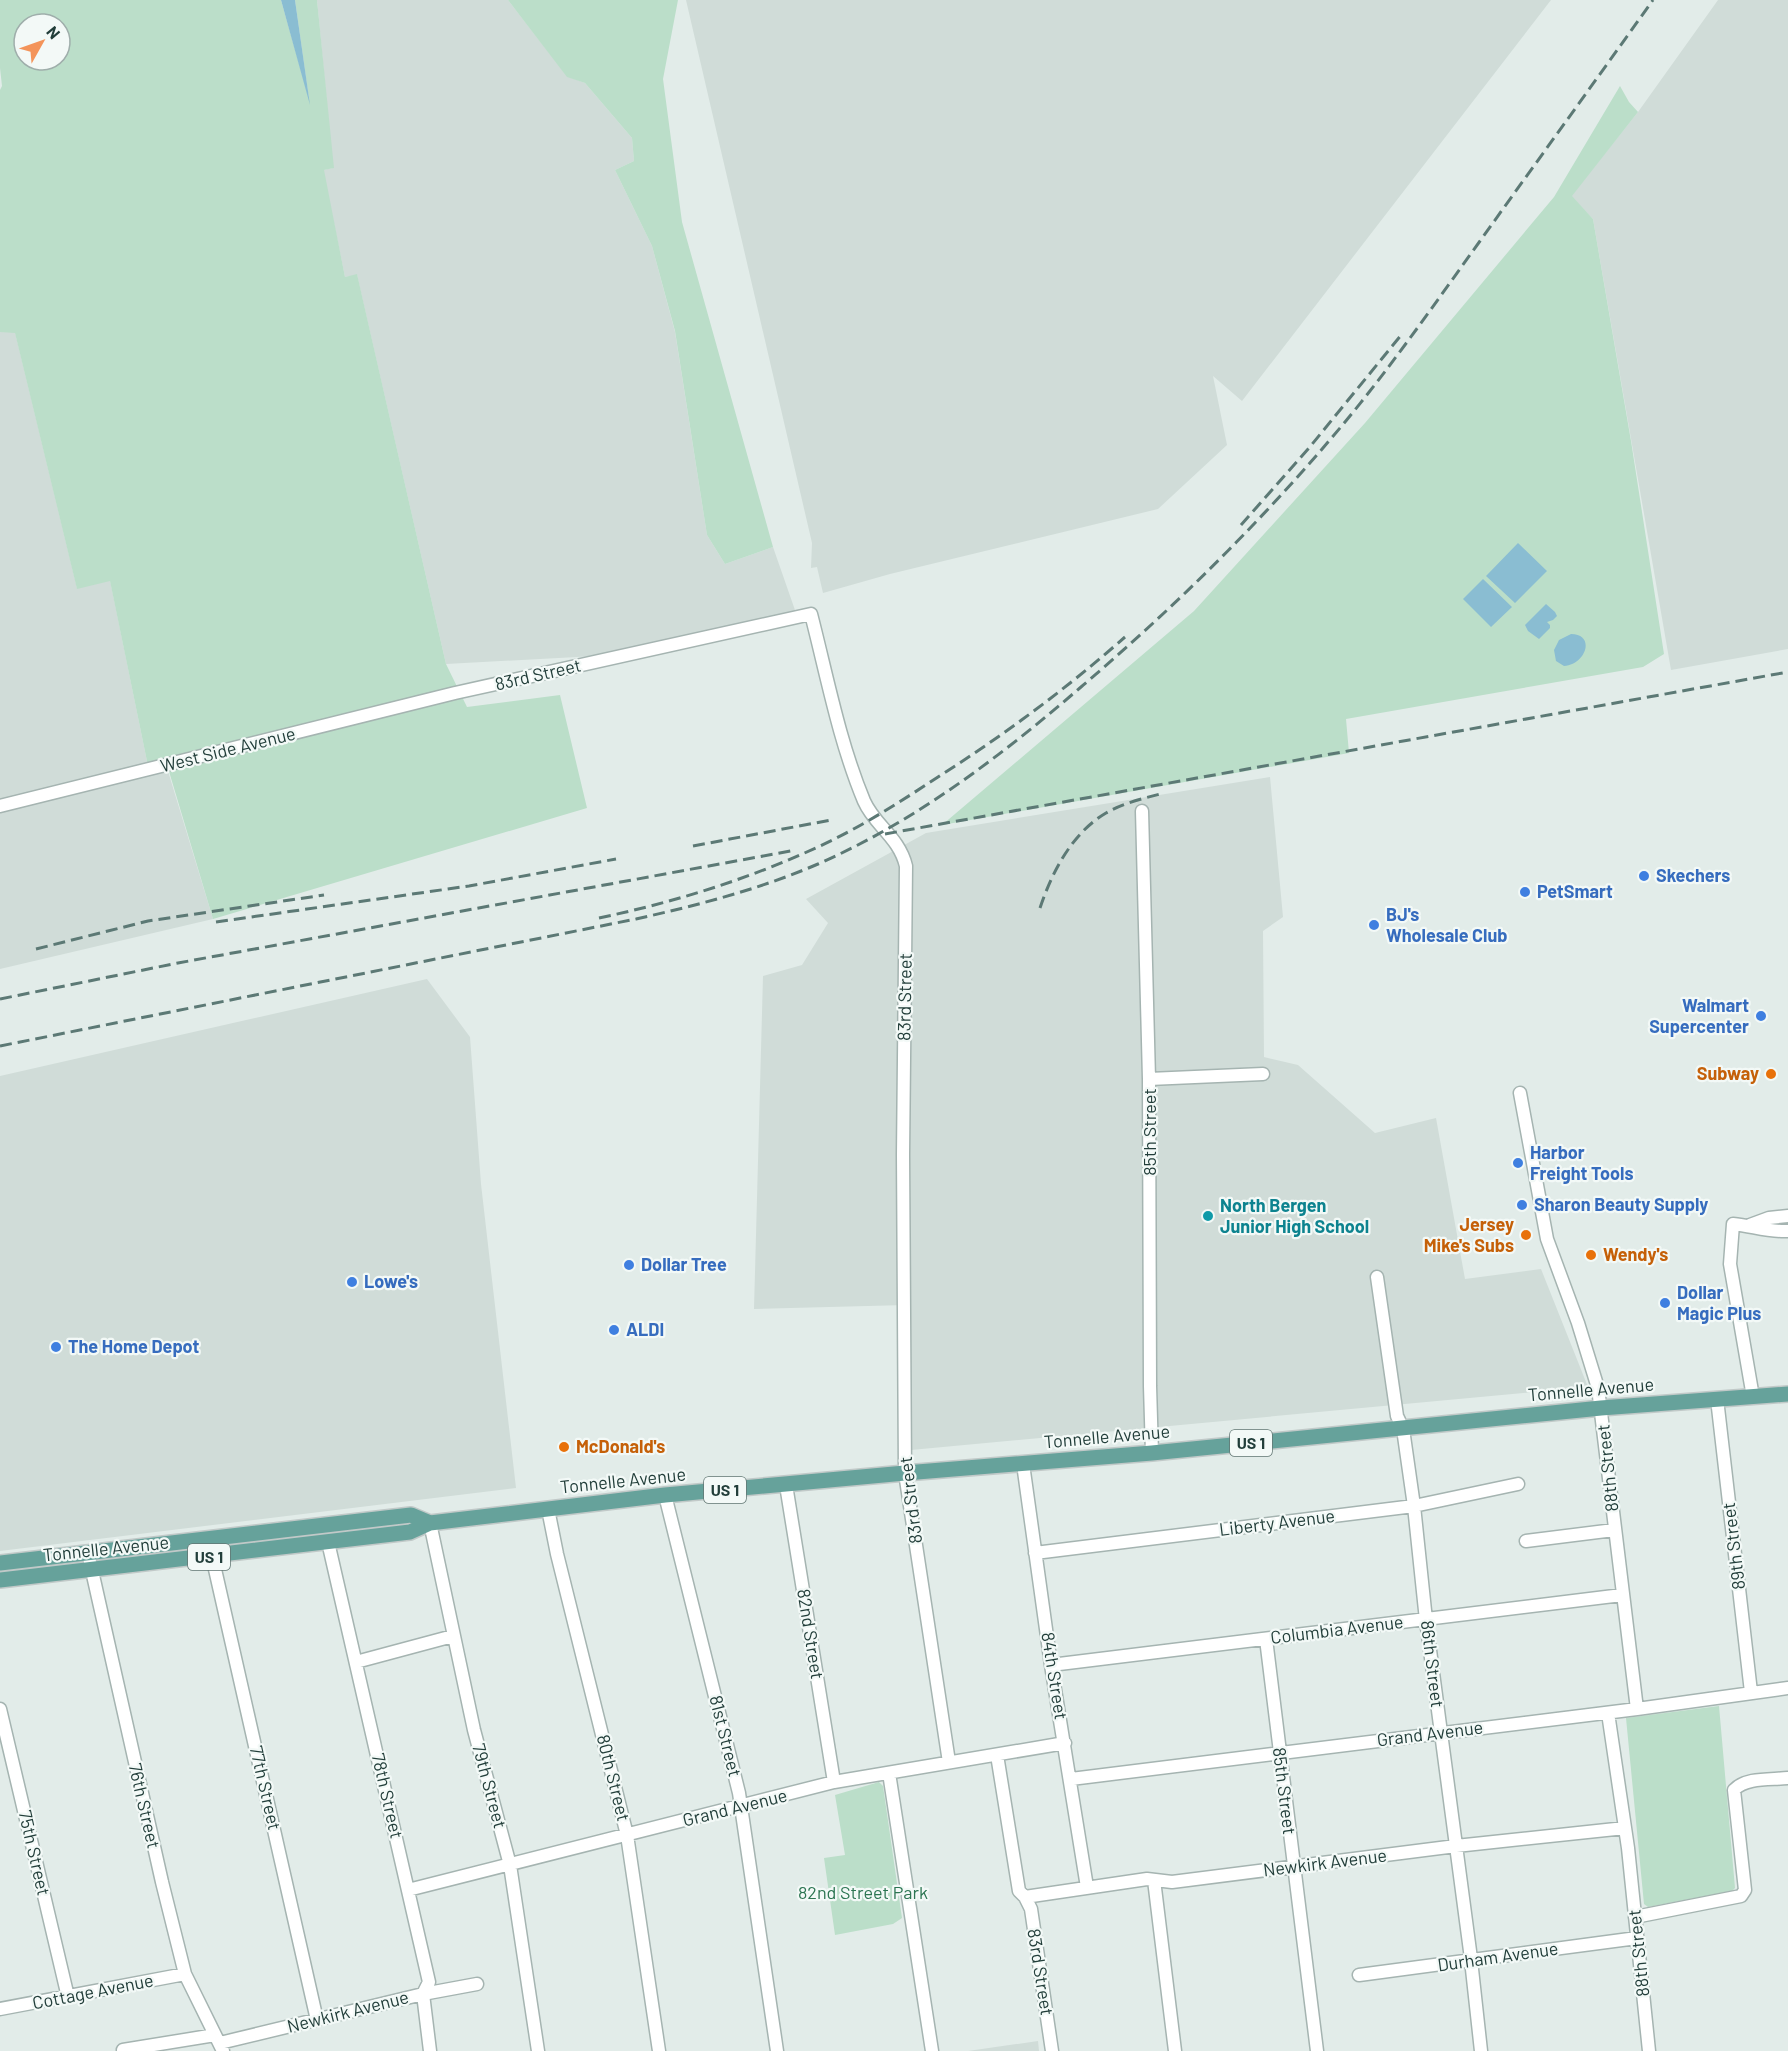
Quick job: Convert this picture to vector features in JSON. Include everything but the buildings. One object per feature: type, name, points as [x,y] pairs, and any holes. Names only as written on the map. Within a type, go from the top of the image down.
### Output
[{"type":"main road","name":"Tonnelle Avenue","points":[[0,1580],[410,1532],[430,1523],[665,1495],[1152,1453],[1601,1408],[1788,1394]]},
{"type":"main road","name":"Tonnelle Avenue","points":[[0,1563],[411,1515],[430,1523]]},
{"type":"street","name":"83rd Street","points":[[455,693],[811,614],[843,740],[865,802],[895,840],[906,866],[903,1155],[905,1473],[949,1762]]},
{"type":"street","name":"West Side Avenue","points":[[0,806],[455,693]]},
{"type":"street","name":"85th Street","points":[[1142,811],[1149,1079],[1152,1453]]},
{"type":"street","points":[[1149,1079],[1263,1074]]},
{"type":"street","name":"88th Street","points":[[1520,1094],[1547,1239],[1596,1377],[1637,1709]]},
{"type":"street","points":[[1750,1226],[1769,1218],[1788,1216]]},
{"type":"street","points":[[1753,1397],[1730,1264],[1733,1224],[1770,1232],[1788,1231]]},
{"type":"street","name":"86th Street","points":[[1377,1277],[1397,1416],[1403,1429],[1414,1506],[1426,1620],[1481,2051]]},
{"type":"street","name":"89th Street","points":[[1717,1399],[1751,1692]]},
{"type":"street","name":"84th Street","points":[[1023,1464],[1051,1665],[1088,1887]]},
{"type":"street","name":"Liberty Avenue","points":[[1035,1553],[1414,1506],[1518,1484]]},
{"type":"street","name":"82nd Street","points":[[786,1485],[834,1782]]},
{"type":"street","name":"81st Street","points":[[665,1495],[741,1806],[777,2051]]},
{"type":"street","name":"80th Street","points":[[548,1509],[551,1531],[627,1835],[659,2051]]},
{"type":"street","name":"79th Street","points":[[430,1523],[474,1730],[510,1865],[538,2051]]},
{"type":"street","points":[[1526,1541],[1614,1530]]},
{"type":"street","name":"78th Street","points":[[328,1542],[429,1982],[423,1994],[430,2051]]},
{"type":"street","name":"76th Street","points":[[88,1553],[162,1882],[186,1974],[219,2043]]},
{"type":"street","name":"77th Street","points":[[212,1556],[317,2020]]},
{"type":"street","name":"Columbia Avenue","points":[[1051,1665],[1622,1595]]},
{"type":"street","points":[[356,1662],[453,1636]]},
{"type":"street","name":"85th Street","points":[[1266,1639],[1317,2051]]},
{"type":"street","name":"Grand Avenue","points":[[1071,1779],[1608,1713],[1788,1688]]},
{"type":"street","name":"75th Street","points":[[0,1709],[68,1997]]},
{"type":"street","name":"88th Street","points":[[1608,1713],[1625,1828],[1649,2051]]},
{"type":"street","name":"Grand Avenue","points":[[408,1890],[834,1782],[1065,1743]]},
{"type":"street","name":"83rd Street","points":[[996,1755],[1019,1891],[1025,1897],[1030,1909],[1052,2051]]},
{"type":"street","points":[[889,1773],[932,2051]]},
{"type":"street","points":[[1635,1917],[1737,1898],[1743,1894],[1745,1890],[1734,1790],[1739,1784],[1746,1782],[1788,1778]]},
{"type":"street","name":"Newkirk Avenue","points":[[1025,1897],[1088,1887],[1154,1880],[1172,1882],[1456,1846],[1625,1828]]},
{"type":"street","points":[[1154,1880],[1175,2051]]},
{"type":"street","name":"Durham Avenue","points":[[1359,1975],[1637,1938]]},
{"type":"street","name":"Cottage Avenue","points":[[0,2009],[186,1974]]},
{"type":"street","name":"Newkirk Avenue","points":[[123,2050],[219,2043],[423,1994],[477,1984]]},
{"type":"shaded area","points":[[317,0],[508,0],[567,76],[585,83],[632,138],[634,161],[615,170],[652,246],[675,332],[707,535],[725,564],[773,547],[796,613],[632,654],[446,664],[357,275],[345,277],[323,170],[333,168]]},
{"type":"shaded area","points":[[686,0],[1551,0],[1242,401],[1213,376],[1227,445],[1158,509],[890,574],[823,593],[817,567],[811,568],[812,543]]},
{"type":"shaded area","points":[[1718,0],[1788,0],[1788,649],[1671,670],[1593,219],[1571,196],[1638,112]]},
{"type":"shaded area","points":[[0,332],[15,332],[77,588],[110,580],[149,771],[167,768],[213,919],[0,969]]},
{"type":"shaded area","points":[[1270,777],[1283,917],[1263,931],[1264,1057],[1298,1065],[1375,1133],[1436,1118],[1465,1279],[1541,1269],[1588,1387],[911,1450],[906,1305],[754,1309],[763,976],[802,965],[828,923],[806,899],[926,833]]},
{"type":"shaded area","points":[[427,979],[470,1037],[481,1184],[516,1488],[0,1551],[0,1076]]},
{"type":"shaded area","points":[[1038,2041],[1039,2051],[968,2051]]},
{"type":"green space","points":[[0,0],[281,0],[309,99],[295,0],[317,0],[334,168],[324,170],[345,277],[357,274],[446,664],[467,707],[560,695],[587,808],[213,919],[168,768],[149,771],[110,581],[77,589],[15,333],[0,332],[0,90],[2,86]]},
{"type":"green space","points":[[508,0],[678,0],[663,79],[682,222],[773,547],[725,564],[707,535],[675,331],[652,246],[615,170],[634,161],[632,138],[585,83],[567,77]]},
{"type":"green space","points":[[1620,86],[1638,112],[1572,196],[1593,219],[1664,654],[1643,667],[1346,719],[1349,753],[942,825],[1194,611],[1365,423],[1554,197]]},
{"type":"green space","points":[[1719,1706],[1735,1888],[1732,1891],[1648,1907],[1644,1904],[1626,1718]]},
{"type":"green space","name":"82nd Street Park","points":[[879,1782],[883,1786],[902,1918],[893,1924],[835,1935],[824,1858],[845,1855],[835,1795]]},
{"type":"water","points":[[281,0],[295,0],[310,105]]},
{"type":"water","points":[[1518,543],[1547,571],[1515,603],[1486,576]]},
{"type":"water","points":[[1483,579],[1512,607],[1491,627],[1463,599]]},
{"type":"water","points":[[1546,604],[1557,616],[1547,622],[1550,628],[1539,639],[1528,631],[1525,625]]},
{"type":"water","points":[[1571,634],[1579,635],[1584,639],[1585,650],[1578,661],[1564,666],[1556,661],[1554,650],[1559,640]]},
{"type":"railway","points":[[0,1046],[683,908],[752,889],[818,864],[854,847],[923,807],[1020,738],[1151,625],[1219,560],[1315,458],[1363,400],[1431,310],[1653,0]]},
{"type":"railway","points":[[1241,525],[1309,448],[1402,334]]},
{"type":"railway","points":[[599,918],[656,905],[739,879],[793,858],[850,831],[909,796],[1011,728],[1125,637]]},
{"type":"railway","points":[[885,834],[1788,672]]},
{"type":"railway","points":[[1040,908],[1057,867],[1083,831],[1113,809],[1164,793]]},
{"type":"railway","points":[[693,846],[831,820]]},
{"type":"railway","points":[[0,999],[178,963],[796,850]]},
{"type":"railway","points":[[216,922],[469,886],[616,859]]},
{"type":"railway","points":[[36,949],[148,921],[324,895]]},
{"type":"place","name":"Skechers","points":[[1644,876]]},
{"type":"place","name":"PetSmart","points":[[1525,892]]},
{"type":"place","name":"BJ's Wholesale Club","points":[[1374,925]]},
{"type":"place","name":"Walmart Supercenter","points":[[1761,1016]]},
{"type":"place","name":"Subway","points":[[1771,1074]]},
{"type":"place","name":"Harbor Freight Tools","points":[[1518,1163]]},
{"type":"place","name":"Sharon Beauty Supply","points":[[1522,1205]]},
{"type":"place","name":"North Bergen Junior High School","points":[[1208,1216]]},
{"type":"place","name":"Jersey Mike's Subs","points":[[1526,1235]]},
{"type":"place","name":"Wendy's","points":[[1591,1255]]},
{"type":"place","name":"Dollar Tree","points":[[629,1265]]},
{"type":"place","name":"Lowe's","points":[[352,1282]]},
{"type":"place","name":"Dollar Magic Plus","points":[[1665,1303]]},
{"type":"place","name":"ALDI","points":[[614,1330]]},
{"type":"place","name":"The Home Depot","points":[[56,1347]]},
{"type":"place","name":"McDonald's","points":[[564,1447]]}]
